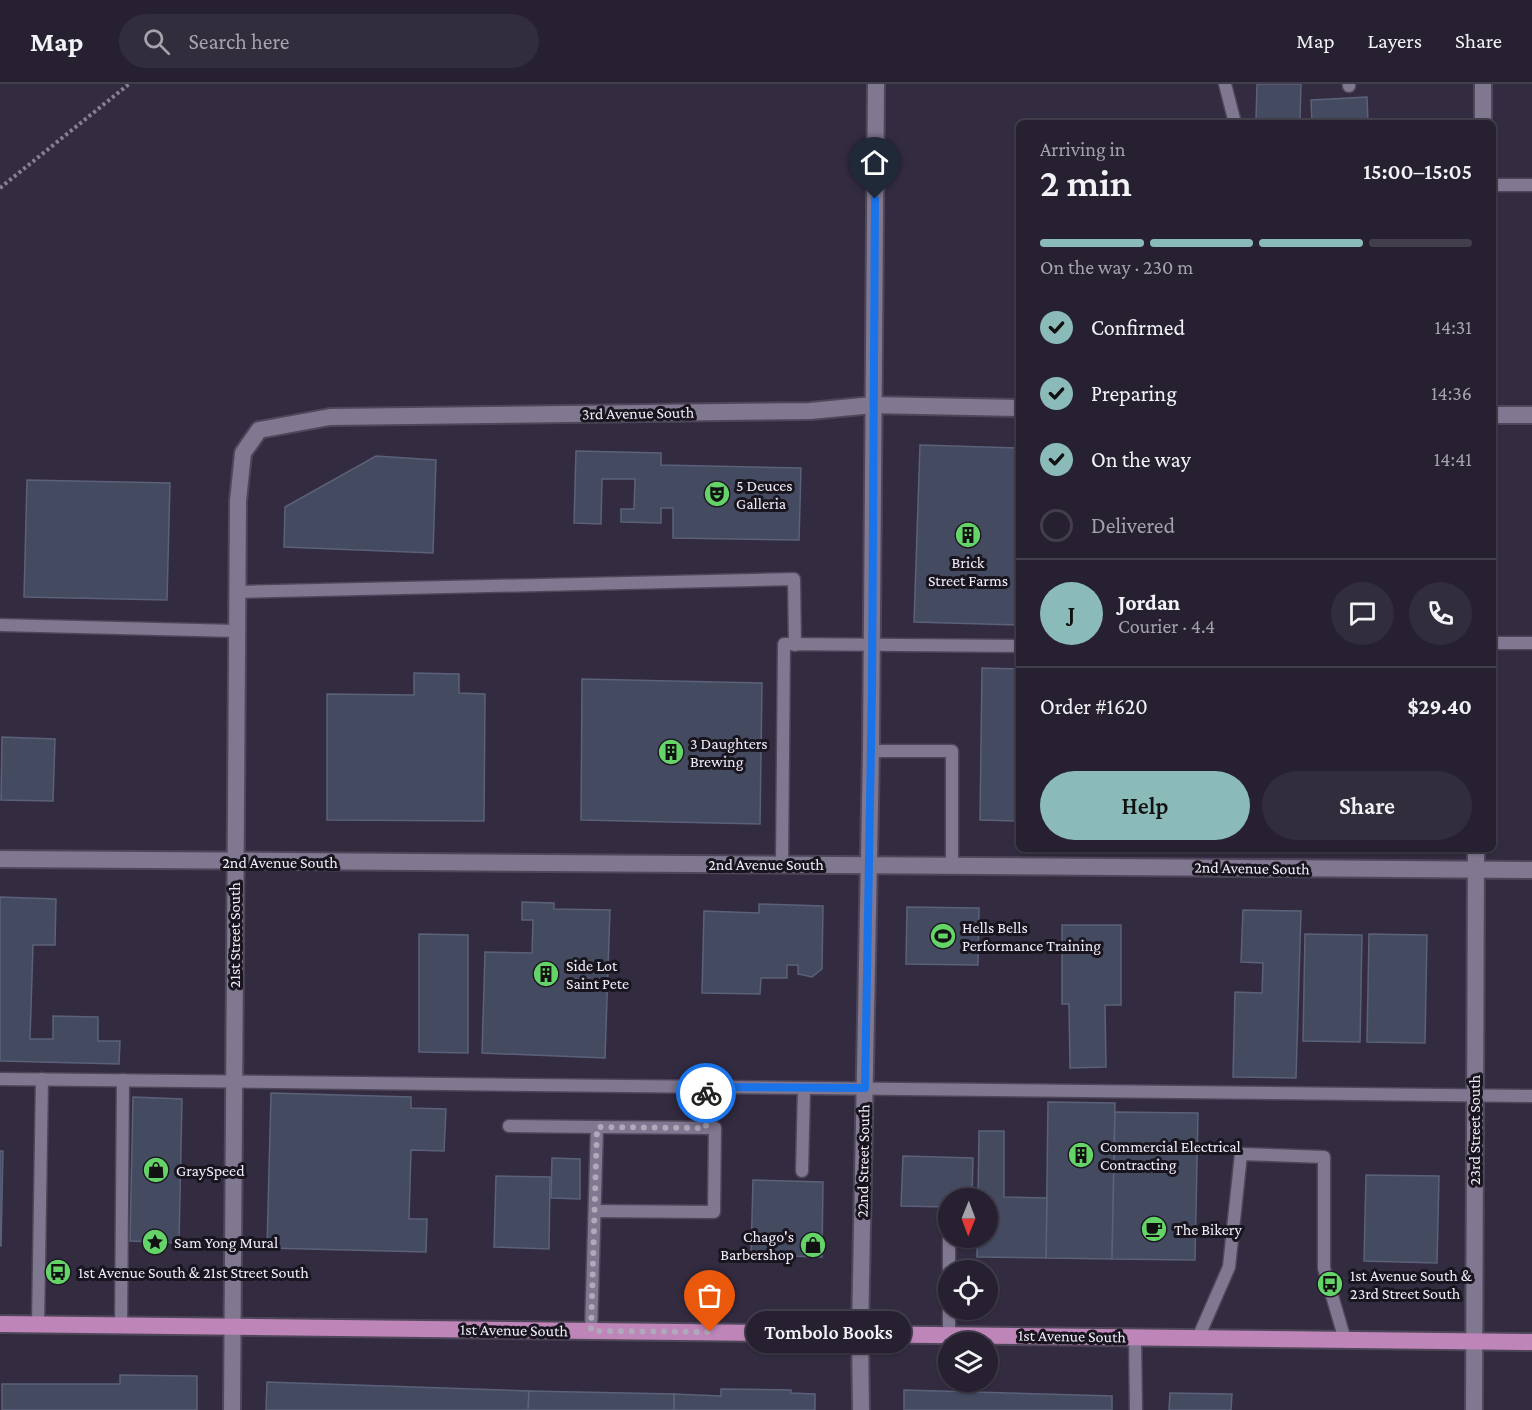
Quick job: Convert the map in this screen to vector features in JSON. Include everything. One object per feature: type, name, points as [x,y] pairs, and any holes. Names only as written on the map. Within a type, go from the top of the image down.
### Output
[{"type":"main road","name":"1st Avenue South","points":[[0,1324],[938,1335]]},
{"type":"main road","name":"1st Avenue South","points":[[998,1336],[1532,1342]]},
{"type":"street","name":"22nd Street South","points":[[861,1410],[860,1334],[871,751],[876,84]]},
{"type":"street","points":[[1483,84],[1483,120]]},
{"type":"street","name":"3rd Avenue South","points":[[259,430],[330,417],[810,411],[873,405],[1016,408]]},
{"type":"street","points":[[1496,415],[1532,416]]},
{"type":"street","name":"21st Street South","points":[[232,1410],[238,501],[243,453],[259,430]]},
{"type":"street","name":"23rd Street South","points":[[1474,1410],[1472,1342],[1476,852]]},
{"type":"street","name":"2nd Avenue South","points":[[0,859],[1532,870]]},
{"type":"lane","points":[[1225,84],[1234,120]]},
{"type":"lane","points":[[1496,185],[1532,185]]},
{"type":"lane","points":[[236,592],[794,579],[782,864]]},
{"type":"lane","points":[[0,625],[236,631]]},
{"type":"lane","points":[[1496,643],[1532,643]]},
{"type":"lane","points":[[790,645],[1016,646]]},
{"type":"lane","points":[[871,751],[952,752],[952,865]]},
{"type":"lane","points":[[0,1079],[1532,1096]]},
{"type":"lane","points":[[38,1324],[42,1079]]},
{"type":"lane","points":[[121,1325],[123,1080]]},
{"type":"lane","points":[[706,1087],[706,1128]]},
{"type":"lane","points":[[802,1171],[804,1088]]},
{"type":"lane","points":[[509,1126],[715,1128],[714,1212],[596,1211]]},
{"type":"lane","points":[[591,1331],[597,1127]]},
{"type":"lane","points":[[1198,1338],[1229,1267],[1241,1154],[1324,1157],[1324,1268],[1345,1340]]},
{"type":"lane","points":[[1135,1337],[1136,1410]]},
{"type":"path","points":[[0,188],[129,84]]},
{"type":"building","points":[[1257,84],[1301,84],[1300,120],[1256,120]]},
{"type":"building","points":[[1367,97],[1368,120],[1312,120],[1311,100]]},
{"type":"building","name":"Brick Street Farms","points":[[920,445],[1016,448],[1016,625],[914,622]]},
{"type":"building","name":"5 Deuces Galleria","points":[[576,451],[661,453],[661,465],[801,468],[799,540],[673,538],[673,508],[661,508],[661,523],[621,522],[621,509],[634,509],[635,479],[602,479],[601,524],[574,523]]},
{"type":"building","points":[[376,456],[436,460],[433,553],[284,547],[285,507]]},
{"type":"building","points":[[27,480],[170,483],[167,600],[24,597]]},
{"type":"building","points":[[982,668],[1016,669],[1016,821],[980,820]]},
{"type":"building","points":[[414,673],[459,674],[459,693],[485,694],[484,821],[327,820],[327,694],[414,695]]},
{"type":"building","name":"3 Daughters Brewing","points":[[582,679],[762,683],[760,824],[581,820]]},
{"type":"building","points":[[2,737],[55,739],[53,801],[1,800]]},
{"type":"building","points":[[0,897],[56,899],[55,945],[33,945],[30,1039],[53,1039],[53,1016],[98,1017],[98,1041],[120,1041],[119,1064],[0,1061]]},
{"type":"building","name":"Side Lot Saint Pete","points":[[522,902],[554,903],[554,909],[610,910],[605,1058],[482,1053],[485,952],[532,953],[533,920],[522,920]]},
{"type":"building","points":[[759,904],[823,906],[822,969],[812,977],[798,974],[798,965],[787,965],[787,978],[761,978],[760,994],[702,993],[704,911],[759,913]]},
{"type":"building","name":"Hells Bells Performance Training","points":[[907,907],[979,908],[978,965],[906,964]]},
{"type":"building","points":[[1243,910],[1301,911],[1296,1078],[1233,1077],[1235,992],[1262,993],[1263,963],[1241,962]]},
{"type":"building","points":[[1062,925],[1121,925],[1121,1005],[1105,1005],[1106,1067],[1070,1068],[1069,1004],[1062,1004]]},
{"type":"building","points":[[419,934],[468,935],[468,1053],[419,1052]]},
{"type":"building","points":[[1305,934],[1362,935],[1360,1042],[1303,1041]]},
{"type":"building","points":[[1369,934],[1427,935],[1425,1043],[1367,1042]]},
{"type":"building","points":[[271,1093],[411,1097],[411,1108],[446,1109],[444,1151],[411,1150],[409,1219],[427,1219],[426,1252],[267,1248]]},
{"type":"building","name":"GraySpeed","points":[[133,1097],[182,1099],[179,1243],[130,1241]]},
{"type":"building","name":"Commercial Electrical Contracting","points":[[1048,1102],[1115,1103],[1112,1259],[1046,1258]]},
{"type":"building","name":"The Bikery","points":[[1115,1112],[1198,1113],[1195,1260],[1112,1259]]},
{"type":"building","points":[[979,1131],[1004,1131],[1004,1197],[1047,1198],[1046,1258],[977,1257],[977,1248],[998,1248],[998,1188],[978,1188]]},
{"type":"building","points":[[0,1151],[3,1151],[1,1246],[0,1246]]},
{"type":"building","points":[[903,1156],[973,1158],[972,1188],[938,1188],[938,1207],[901,1206]]},
{"type":"building","points":[[552,1158],[580,1159],[580,1199],[551,1198]]},
{"type":"building","points":[[1366,1175],[1439,1176],[1437,1263],[1364,1261]]},
{"type":"building","points":[[496,1176],[550,1177],[549,1249],[494,1247]]},
{"type":"building","points":[[753,1180],[823,1182],[822,1257],[751,1255]]},
{"type":"building","points":[[120,1375],[197,1376],[197,1410],[2,1410],[2,1384],[120,1384]]},
{"type":"building","points":[[267,1382],[529,1391],[528,1410],[266,1410]]},
{"type":"building","points":[[721,1389],[791,1390],[791,1393],[815,1394],[815,1410],[674,1410],[674,1394],[721,1396]]},
{"type":"building","points":[[904,1390],[1112,1396],[1112,1410],[904,1410]]},
{"type":"building","points":[[529,1391],[674,1394],[674,1410],[528,1410]]},
{"type":"building","points":[[1170,1393],[1232,1394],[1231,1410],[1169,1410]]},
{"type":"way so far","points":[[706,1093],[706,1128],[597,1127],[595,1257],[591,1331],[710,1332]]},
{"type":"place","name":"5 Deuces Galleria","points":[[717,494]]},
{"type":"place","name":"Brick Street Farms","points":[[968,535]]},
{"type":"place","name":"3 Daughters Brewing","points":[[671,752]]},
{"type":"place","name":"Hells Bells Performance Training","points":[[943,936]]},
{"type":"place","name":"Side Lot Saint Pete","points":[[546,974]]},
{"type":"place","name":"Commercial Electrical Contracting","points":[[1081,1155]]},
{"type":"place","name":"GraySpeed","points":[[156,1170]]},
{"type":"place","name":"The Bikery","points":[[1154,1229]]},
{"type":"place","name":"Sam Yong Mural","points":[[155,1242]]},
{"type":"place","name":"Chago's Barbershop","points":[[813,1245]]},
{"type":"place","name":"1st Avenue South & 21st Street South","points":[[58,1272]]},
{"type":"place","name":"1st Avenue South & 23rd Street South","points":[[1330,1284]]},
{"type":"place","name":"Tombolo Books","points":[[710,1332]]},
{"type":"route","points":[[706,1093],[706,1087],[865,1088],[872,689],[875,199]]}]
